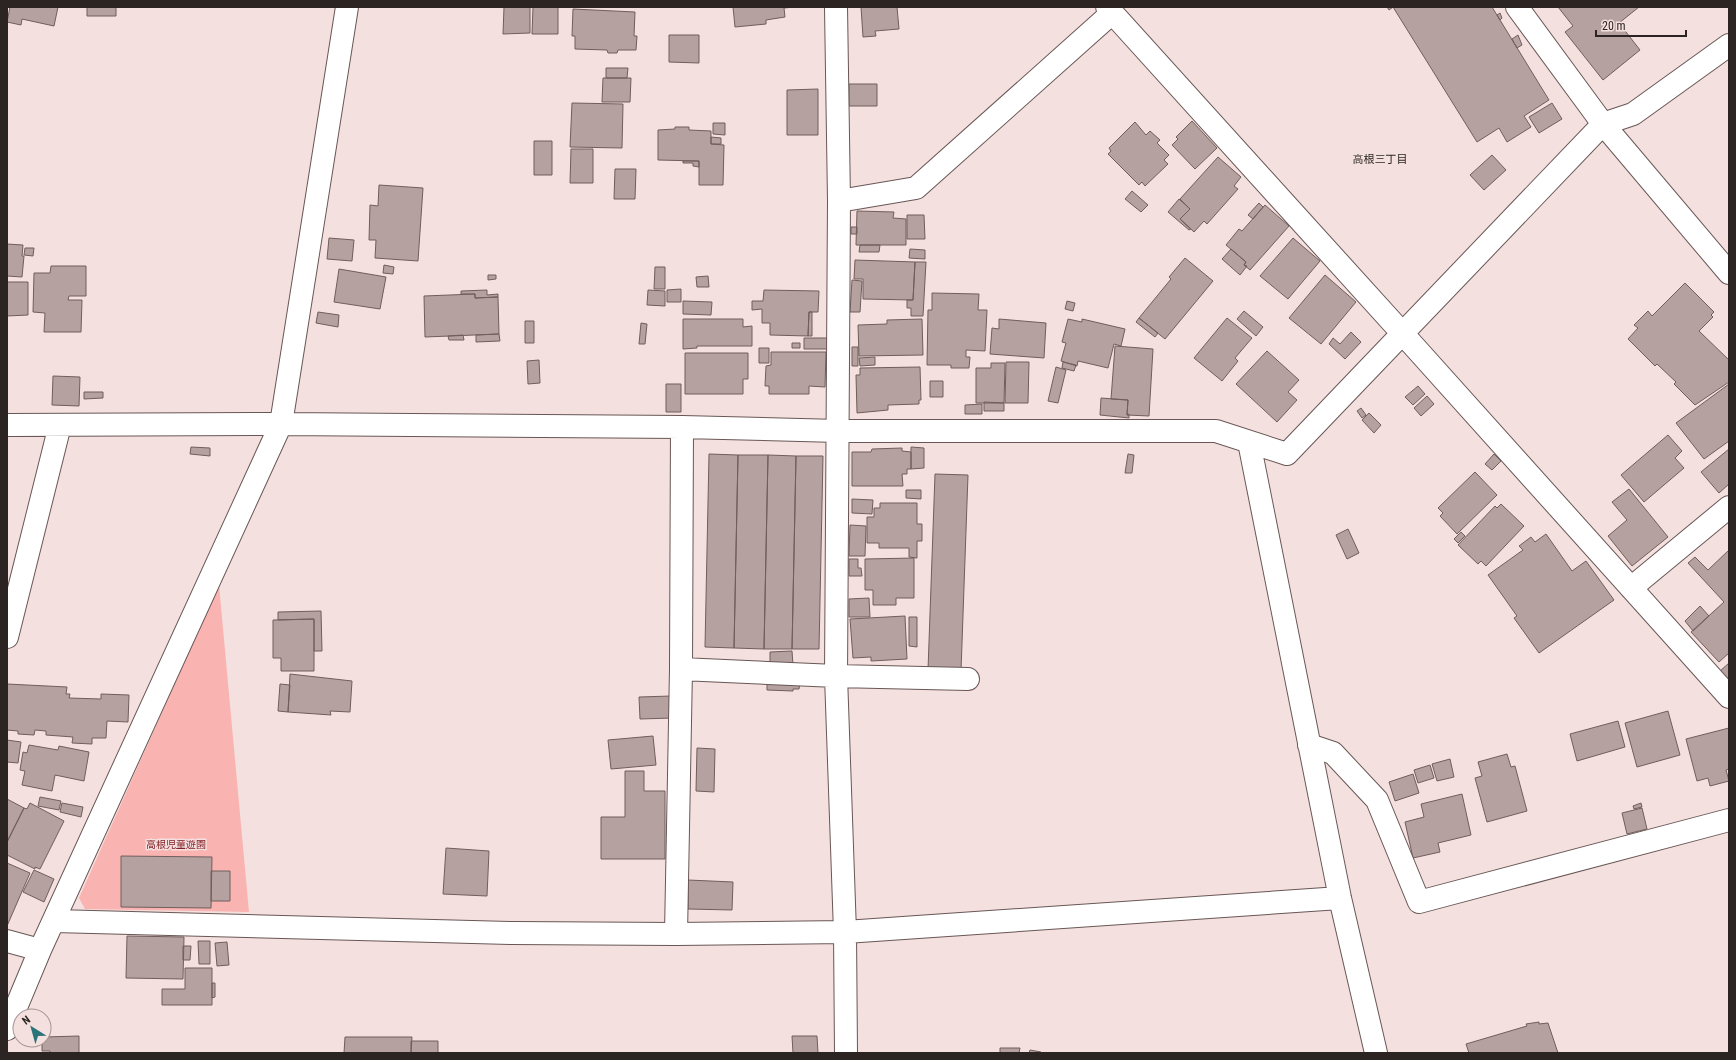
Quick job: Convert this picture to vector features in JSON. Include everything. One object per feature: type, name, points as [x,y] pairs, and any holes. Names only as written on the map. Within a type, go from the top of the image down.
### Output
[{"type":"street","points":[[7,1028],[40,950],[281,424],[347,7]]},
{"type":"street","points":[[836,7],[839,201],[839,431],[836,676],[845,932],[846,1053]]},
{"type":"street","points":[[1517,7],[1603,124],[1729,272]]},
{"type":"street","points":[[839,201],[916,188],[1110,10],[1729,697]]},
{"type":"street","points":[[7,425],[281,424],[682,427],[839,431],[1216,432],[1287,454],[1603,124],[1633,114],[1729,45]]},
{"type":"street","points":[[7,636],[60,425]]},
{"type":"street","points":[[676,934],[681,669],[682,427]]},
{"type":"street","points":[[1249,442],[1340,898],[1376,1053]]},
{"type":"street","points":[[1631,588],[1729,507]]},
{"type":"street","points":[[681,669],[836,676],[968,679]]},
{"type":"street","points":[[1309,745],[1332,753],[1377,800],[1419,902],[1729,820]]},
{"type":"street","points":[[54,921],[512,933],[676,934],[845,932],[1340,898]]},
{"type":"street","points":[[7,941],[40,950]]},
{"type":"green space","name":"高根児童遊園","points":[[219,585],[249,912],[85,909],[79,898]]},
{"type":"building","points":[[10,7],[58,7],[54,26],[22,19],[21,25],[7,22]]},
{"type":"building","points":[[87,7],[116,7],[116,16],[87,16]]},
{"type":"building","points":[[504,7],[530,7],[530,33],[503,34]]},
{"type":"building","points":[[533,7],[558,7],[558,34],[532,34]]},
{"type":"building","points":[[733,7],[795,7],[784,8],[785,17],[766,20],[766,24],[735,27]]},
{"type":"building","points":[[861,7],[897,7],[899,29],[875,31],[876,36],[863,37]]},
{"type":"building","points":[[1393,7],[1492,7],[1549,100],[1524,116],[1531,127],[1507,142],[1499,128],[1477,142]]},
{"type":"building","points":[[1558,7],[1639,7],[1619,23],[1640,50],[1603,80],[1565,32],[1573,26]]},
{"type":"building","points":[[573,9],[635,12],[634,36],[637,36],[636,50],[618,50],[617,53],[608,53],[607,50],[575,49],[575,36],[572,36]]},
{"type":"building","points":[[1500,13],[1502,18],[1500,20],[1497,15]]},
{"type":"building","points":[[669,35],[699,35],[699,63],[669,62]]},
{"type":"building","points":[[1518,35],[1522,45],[1517,48],[1512,39]]},
{"type":"building","points":[[606,68],[628,68],[627,78],[606,78]]},
{"type":"building","points":[[603,78],[631,78],[630,102],[602,102]]},
{"type":"building","points":[[849,84],[877,84],[877,106],[849,106]]},
{"type":"building","points":[[818,89],[818,135],[787,135],[787,90]]},
{"type":"building","points":[[572,103],[623,104],[622,148],[570,147]]},
{"type":"building","points":[[1552,103],[1562,119],[1539,133],[1529,117]]},
{"type":"building","points":[[1192,121],[1217,148],[1195,169],[1172,145],[1178,139],[1176,137]]},
{"type":"building","points":[[1135,122],[1146,135],[1150,131],[1160,140],[1157,143],[1169,155],[1164,160],[1168,164],[1145,186],[1142,182],[1139,185],[1108,154],[1111,151],[1109,148]]},
{"type":"building","points":[[713,123],[725,123],[725,135],[713,134]]},
{"type":"building","points":[[675,127],[689,127],[689,130],[711,131],[711,144],[724,145],[723,185],[699,185],[699,161],[658,160],[658,130],[675,129]]},
{"type":"building","points":[[711,137],[721,138],[721,144],[711,144]]},
{"type":"building","points":[[534,141],[552,141],[552,175],[534,175]]},
{"type":"building","points":[[571,149],[593,149],[593,183],[570,183]]},
{"type":"building","points":[[1492,155],[1506,170],[1484,190],[1470,175]]},
{"type":"building","points":[[1218,157],[1241,177],[1234,186],[1238,189],[1207,224],[1204,221],[1194,232],[1180,219],[1190,209],[1180,199]]},
{"type":"building","points":[[683,161],[699,161],[699,167],[693,166],[693,163],[683,163]]},
{"type":"building","points":[[615,169],[636,169],[635,199],[614,199]]},
{"type":"building","points":[[379,185],[423,188],[418,261],[375,258],[376,240],[369,240],[370,205],[378,206]]},
{"type":"building","points":[[1132,191],[1148,205],[1141,212],[1125,199]]},
{"type":"building","points":[[1179,199],[1190,209],[1180,219],[1191,229],[1189,230],[1168,212]]},
{"type":"building","points":[[1259,203],[1263,207],[1253,219],[1248,215]]},
{"type":"building","points":[[1265,205],[1289,226],[1250,270],[1244,265],[1246,262],[1226,245],[1239,229],[1242,231]]},
{"type":"building","points":[[857,211],[894,212],[893,218],[906,219],[906,245],[856,245]]},
{"type":"building","points":[[907,215],[924,215],[925,239],[907,239]]},
{"type":"building","points":[[851,227],[857,227],[857,234],[851,234]]},
{"type":"building","points":[[329,238],[354,240],[352,261],[327,259]]},
{"type":"building","points":[[1293,238],[1320,261],[1288,299],[1260,276]]},
{"type":"building","points":[[7,244],[23,245],[22,256],[24,256],[22,277],[7,276]]},
{"type":"building","points":[[860,245],[880,245],[879,252],[859,252]]},
{"type":"building","points":[[25,248],[34,248],[33,256],[24,255]]},
{"type":"building","points":[[910,249],[925,250],[925,259],[909,258]]},
{"type":"building","points":[[1231,249],[1246,262],[1244,265],[1247,266],[1240,275],[1222,259]]},
{"type":"building","points":[[1185,258],[1213,281],[1165,339],[1139,318],[1171,279],[1169,277]]},
{"type":"building","points":[[855,260],[915,262],[913,300],[863,299],[863,279],[854,279]]},
{"type":"building","points":[[915,262],[926,262],[923,316],[911,316],[911,308],[907,308],[907,300],[913,300]]},
{"type":"building","points":[[384,265],[394,267],[393,274],[383,273]]},
{"type":"building","points":[[51,266],[86,266],[86,296],[69,296],[68,300],[82,300],[81,332],[44,332],[45,313],[33,312],[34,273],[50,273]]},
{"type":"building","points":[[655,267],[665,267],[665,289],[654,289]]},
{"type":"building","points":[[339,269],[386,277],[380,309],[334,302]]},
{"type":"building","points":[[488,275],[496,275],[496,279],[488,280]]},
{"type":"building","points":[[1325,275],[1356,302],[1321,344],[1289,318]]},
{"type":"building","points":[[708,276],[709,287],[697,287],[696,277]]},
{"type":"building","points":[[852,280],[862,281],[860,312],[850,312]]},
{"type":"building","points":[[7,282],[28,282],[28,315],[7,316]]},
{"type":"building","points":[[1685,283],[1714,312],[1711,315],[1713,317],[1699,331],[1729,360],[1729,382],[1695,405],[1674,384],[1676,382],[1657,364],[1655,366],[1628,339],[1638,328],[1634,325],[1648,311],[1652,316]]},
{"type":"building","points":[[681,289],[681,302],[667,302],[667,290]]},
{"type":"building","points":[[487,290],[487,295],[498,294],[498,297],[475,298],[475,294],[461,294],[461,291]]},
{"type":"building","points":[[648,290],[665,291],[665,306],[647,305]]},
{"type":"building","points":[[764,290],[819,291],[818,312],[809,312],[808,336],[770,335],[770,323],[762,323],[762,309],[752,310],[752,301],[763,301]]},
{"type":"building","points":[[932,293],[979,294],[978,310],[987,310],[985,351],[966,350],[966,357],[970,357],[969,368],[951,368],[951,365],[927,365],[928,310],[932,310]]},
{"type":"building","points":[[475,294],[475,298],[498,297],[499,334],[425,337],[424,296]]},
{"type":"building","points":[[683,301],[712,302],[711,315],[683,314]]},
{"type":"building","points":[[1067,301],[1075,303],[1073,311],[1065,309]]},
{"type":"building","points":[[1244,311],[1263,327],[1256,336],[1237,319]]},
{"type":"building","points":[[318,312],[339,315],[338,327],[316,323]]},
{"type":"building","points":[[809,312],[812,312],[812,336],[808,336]]},
{"type":"building","points":[[1139,318],[1158,333],[1155,337],[1136,322]]},
{"type":"building","points":[[1227,318],[1252,338],[1235,358],[1238,361],[1222,381],[1194,358]]},
{"type":"building","points":[[683,319],[743,319],[743,327],[752,326],[752,346],[697,346],[697,348],[683,349]]},
{"type":"building","points":[[922,319],[923,355],[859,356],[858,325],[887,324],[887,320]]},
{"type":"building","points":[[999,319],[1046,323],[1044,358],[990,354],[992,328],[999,329]]},
{"type":"building","points":[[1068,319],[1082,322],[1082,319],[1125,329],[1121,346],[1114,344],[1108,368],[1078,361],[1077,366],[1061,361],[1066,343],[1062,342]]},
{"type":"building","points":[[525,321],[534,321],[534,343],[525,343]]},
{"type":"building","points":[[641,323],[647,324],[645,344],[639,344]]},
{"type":"building","points":[[1351,332],[1361,342],[1345,359],[1329,344],[1333,338],[1340,344]]},
{"type":"building","points":[[499,334],[500,341],[476,342],[476,335]]},
{"type":"building","points":[[463,335],[464,340],[449,340],[448,336]]},
{"type":"building","points":[[804,338],[829,338],[829,349],[804,349]]},
{"type":"building","points":[[792,343],[800,343],[800,348],[792,348]]},
{"type":"building","points":[[1115,346],[1153,349],[1149,416],[1127,415],[1128,400],[1111,399]]},
{"type":"building","points":[[852,347],[858,347],[858,366],[852,366]]},
{"type":"building","points":[[759,348],[769,348],[769,363],[759,363]]},
{"type":"building","points":[[1267,351],[1299,380],[1288,392],[1297,400],[1277,422],[1236,384]]},
{"type":"building","points":[[771,352],[826,352],[825,387],[809,386],[809,394],[769,394],[769,386],[765,386],[766,366],[771,365]]},
{"type":"building","points":[[685,353],[748,353],[748,379],[743,379],[743,394],[685,394]]},
{"type":"building","points":[[875,357],[875,365],[860,366],[859,358]]},
{"type":"building","points":[[539,360],[540,383],[528,384],[527,361]]},
{"type":"building","points":[[1006,362],[1029,362],[1028,403],[1005,403]]},
{"type":"building","points":[[1063,362],[1076,365],[1074,371],[1062,368]]},
{"type":"building","points":[[991,363],[1005,363],[1004,403],[976,403],[976,368],[991,368]]},
{"type":"building","points":[[920,367],[921,400],[919,400],[919,404],[888,405],[888,410],[857,413],[856,375],[860,375],[860,368]]},
{"type":"building","points":[[1056,367],[1066,370],[1058,403],[1048,401]]},
{"type":"building","points":[[53,376],[80,377],[79,406],[52,405]]},
{"type":"building","points":[[930,381],[943,381],[943,397],[930,397]]},
{"type":"building","points":[[666,384],[681,384],[681,412],[666,412]]},
{"type":"building","points":[[1729,384],[1729,441],[1704,459],[1676,423]]},
{"type":"building","points":[[1418,386],[1425,394],[1413,405],[1405,397]]},
{"type":"building","points":[[84,392],[103,392],[103,398],[84,399]]},
{"type":"building","points":[[1427,396],[1434,404],[1421,416],[1414,408]]},
{"type":"building","points":[[1101,398],[1128,400],[1127,415],[1129,414],[1129,418],[1100,415]]},
{"type":"building","points":[[984,402],[1004,403],[1004,411],[984,411]]},
{"type":"building","points":[[982,404],[982,414],[965,414],[965,405]]},
{"type":"building","points":[[1361,408],[1366,415],[1362,418],[1357,411]]},
{"type":"building","points":[[1369,413],[1381,425],[1374,433],[1362,420]]},
{"type":"building","points":[[1668,435],[1682,451],[1675,458],[1684,468],[1644,502],[1621,475]]},
{"type":"building","points":[[191,447],[210,448],[210,456],[190,454]]},
{"type":"building","points":[[911,447],[924,448],[924,468],[911,469]]},
{"type":"building","points":[[902,448],[902,451],[911,452],[911,469],[907,469],[907,474],[902,474],[903,486],[852,486],[852,452],[871,452],[872,449]]},
{"type":"building","points":[[1729,449],[1729,484],[1719,493],[1701,472]]},
{"type":"building","points":[[709,454],[738,455],[734,648],[705,647]]},
{"type":"building","points":[[1128,454],[1134,455],[1132,473],[1125,473]]},
{"type":"building","points":[[1494,454],[1501,461],[1492,470],[1485,464]]},
{"type":"building","points":[[738,455],[768,455],[764,649],[734,648]]},
{"type":"building","points":[[768,455],[796,456],[792,649],[764,649]]},
{"type":"building","points":[[796,456],[823,456],[819,649],[792,649]]},
{"type":"building","points":[[1475,472],[1497,495],[1457,534],[1440,516],[1443,513],[1438,508]]},
{"type":"building","points":[[935,474],[968,475],[961,671],[928,670]]},
{"type":"building","points":[[1629,489],[1668,537],[1632,566],[1608,536],[1627,520],[1612,502]]},
{"type":"building","points":[[906,490],[921,490],[921,499],[906,498]]},
{"type":"building","points":[[852,499],[873,500],[872,514],[852,513]]},
{"type":"building","points":[[880,503],[917,503],[917,524],[922,524],[922,541],[917,541],[917,558],[909,557],[909,548],[879,548],[879,543],[867,543],[867,517],[874,517],[874,508],[880,508]]},
{"type":"building","points":[[1501,504],[1524,526],[1486,566],[1481,561],[1478,564],[1458,545],[1495,506],[1497,508]]},
{"type":"building","points":[[850,525],[866,526],[865,556],[849,556]]},
{"type":"building","points":[[1348,529],[1359,553],[1347,559],[1336,535]]},
{"type":"building","points":[[1461,532],[1465,536],[1458,543],[1454,539]]},
{"type":"building","points":[[1546,534],[1572,571],[1586,561],[1614,600],[1539,653],[1514,618],[1517,616],[1488,575],[1523,550],[1519,546],[1531,537],[1535,542]]},
{"type":"building","points":[[1729,550],[1729,653],[1719,662],[1691,632],[1724,602],[1688,563],[1695,557],[1708,570]]},
{"type":"building","points":[[914,558],[914,598],[896,598],[896,605],[873,605],[873,590],[865,590],[865,559]]},
{"type":"building","points":[[849,559],[858,559],[858,568],[861,568],[862,576],[849,576]]},
{"type":"building","points":[[869,598],[870,617],[849,617],[849,599]]},
{"type":"building","points":[[1700,606],[1709,616],[1693,631],[1685,621]]},
{"type":"building","points":[[321,611],[322,651],[314,651],[314,619],[278,620],[278,612]]},
{"type":"building","points":[[905,616],[907,659],[871,661],[871,657],[853,658],[850,619]]},
{"type":"building","points":[[909,617],[917,617],[917,647],[909,646]]},
{"type":"building","points":[[314,619],[314,671],[281,671],[281,658],[273,658],[273,620]]},
{"type":"building","points":[[792,651],[793,665],[770,665],[770,652]]},
{"type":"building","points":[[1729,663],[1729,680],[1720,671]]},
{"type":"building","points":[[290,674],[352,681],[350,712],[330,711],[331,715],[288,712]]},
{"type":"building","points":[[767,682],[800,683],[799,689],[793,689],[793,691],[767,690]]},
{"type":"building","points":[[7,684],[67,687],[66,694],[70,694],[69,698],[101,699],[101,694],[129,695],[128,722],[107,721],[106,738],[92,738],[92,744],[72,743],[73,737],[46,735],[46,731],[35,730],[34,735],[18,734],[18,731],[7,730]]},
{"type":"building","points":[[280,684],[290,685],[288,712],[278,711]]},
{"type":"building","points":[[671,696],[672,718],[640,719],[639,697]]},
{"type":"building","points":[[1668,711],[1680,755],[1637,767],[1625,723]]},
{"type":"building","points":[[1618,721],[1625,747],[1577,761],[1570,734]]},
{"type":"building","points":[[1729,728],[1729,769],[1726,770],[1729,781],[1710,786],[1708,778],[1697,781],[1686,739]]},
{"type":"building","points":[[653,736],[656,765],[611,769],[608,740]]},
{"type":"building","points":[[7,740],[21,742],[18,763],[7,762]]},
{"type":"building","points":[[29,745],[58,750],[59,746],[89,752],[84,781],[55,775],[52,791],[22,785],[25,771],[20,770],[23,752],[27,753]]},
{"type":"building","points":[[697,748],[715,749],[714,792],[696,791]]},
{"type":"building","points":[[1507,754],[1511,767],[1515,766],[1527,811],[1487,822],[1475,778],[1482,776],[1478,762]]},
{"type":"building","points":[[1450,759],[1454,777],[1437,781],[1432,764]]},
{"type":"building","points":[[1430,765],[1434,778],[1418,783],[1414,770]]},
{"type":"building","points":[[625,771],[644,771],[644,791],[665,791],[665,859],[601,859],[601,817],[625,817]]},
{"type":"building","points":[[1413,774],[1419,793],[1395,801],[1389,782]]},
{"type":"building","points":[[1462,794],[1471,835],[1438,843],[1440,852],[1413,858],[1405,822],[1424,817],[1421,804]]},
{"type":"building","points":[[40,797],[61,801],[59,810],[38,806]]},
{"type":"building","points":[[7,799],[24,808],[7,842]]},
{"type":"building","points":[[30,803],[64,821],[40,869],[35,867],[35,869],[7,855],[7,842],[24,808],[27,809]]},
{"type":"building","points":[[62,803],[83,807],[81,817],[60,812]]},
{"type":"building","points":[[1641,803],[1642,807],[1634,809],[1633,806]]},
{"type":"building","points":[[1642,808],[1647,829],[1627,834],[1622,813]]},
{"type":"building","points":[[446,848],[489,851],[487,896],[443,894]]},
{"type":"building","points":[[121,856],[212,857],[211,908],[121,907]]},
{"type":"building","points":[[7,863],[30,873],[7,926]]},
{"type":"building","points":[[34,870],[54,879],[44,902],[23,892]]},
{"type":"building","points":[[211,871],[230,871],[230,901],[211,901]]},
{"type":"building","points":[[688,880],[733,882],[732,910],[688,909]]},
{"type":"building","points":[[127,936],[184,937],[183,979],[126,978]]},
{"type":"building","points":[[198,941],[210,941],[210,964],[199,964]]},
{"type":"building","points":[[227,942],[229,965],[217,966],[215,943]]},
{"type":"building","points":[[183,946],[191,946],[190,960],[183,960]]},
{"type":"building","points":[[185,968],[212,968],[212,1005],[162,1005],[162,989],[185,989]]},
{"type":"building","points":[[212,983],[215,983],[215,997],[212,998]]},
{"type":"building","points":[[1539,1022],[1539,1024],[1548,1023],[1558,1053],[1469,1053],[1466,1044],[1527,1026],[1526,1024]]},
{"type":"building","points":[[79,1036],[79,1053],[50,1053],[50,1051],[42,1051],[42,1048],[52,1048],[52,1037]]},
{"type":"building","points":[[792,1036],[817,1036],[818,1053],[793,1053]]},
{"type":"building","points":[[345,1037],[412,1037],[411,1053],[344,1053]]},
{"type":"building","points":[[411,1041],[438,1041],[438,1053],[411,1053]]},
{"type":"building","points":[[1000,1048],[1020,1048],[1019,1053],[1000,1053]]},
{"type":"building","points":[[1030,1050],[1041,1052],[1041,1053],[1029,1053]]},
{"type":"district","name":"高根三丁目","points":[[1380,159]]}]
